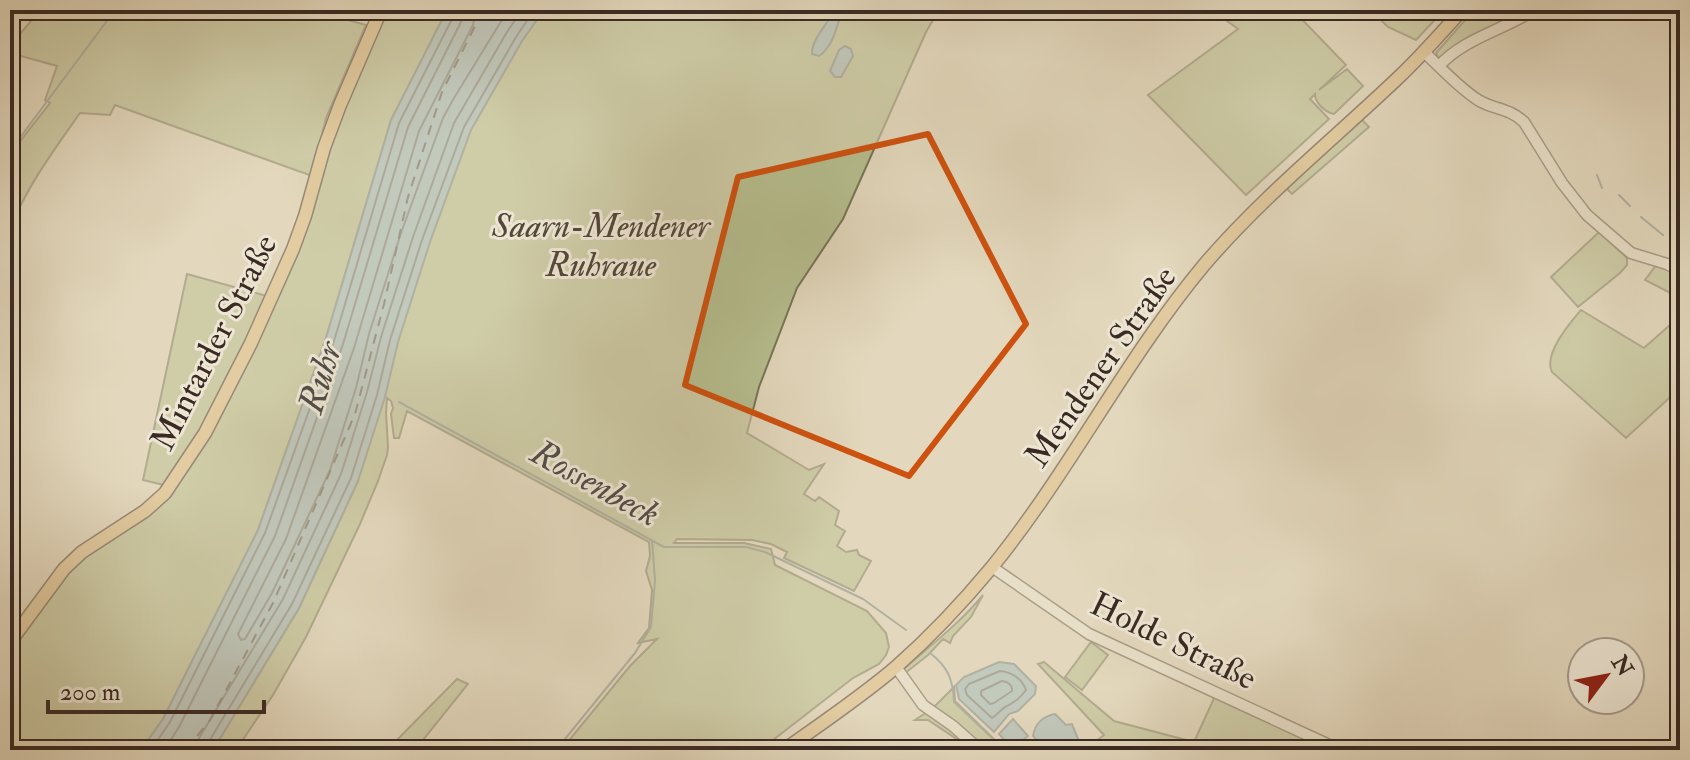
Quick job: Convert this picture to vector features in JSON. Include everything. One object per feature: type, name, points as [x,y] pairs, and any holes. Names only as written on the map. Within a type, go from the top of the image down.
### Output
[{"type":"main road","name":"Mintarder Straße","points":[[10,642],[64,569],[82,552],[145,511],[165,493],[205,433],[251,343],[293,249],[340,105],[381,10]]},
{"type":"main road","name":"Mendener Straße","points":[[784,750],[896,667],[957,606],[992,567],[1035,509],[1136,356],[1204,266],[1249,216],[1424,52],[1462,10]]},
{"type":"street","points":[[1439,66],[1465,45],[1534,10]]},
{"type":"street","points":[[1424,52],[1477,99],[1516,114],[1580,208],[1624,248],[1637,256],[1649,257],[1680,271]]},
{"type":"street","name":"Holde Straße","points":[[992,567],[1089,634],[1340,750]]},
{"type":"street","points":[[896,667],[923,705],[980,750]]},
{"type":"highlighted area","points":[[928,134],[1026,324],[909,476],[685,385],[738,177]]},
{"type":"green space","points":[[40,10],[311,10],[366,25],[326,118],[312,176],[115,105],[110,115],[80,113],[33,183],[10,229],[10,159],[14,149],[50,103],[45,100],[57,66],[10,53],[10,46]]},
{"type":"green space","points":[[385,10],[447,10],[391,120],[326,338],[247,554],[163,719],[141,750],[10,750],[10,647],[74,564],[165,497],[261,328],[342,107]]},
{"type":"green space","name":"Saarn-Mendener Ruhraue","points":[[499,10],[939,10],[926,32],[843,219],[797,288],[759,387],[747,433],[809,470],[824,464],[804,494],[815,501],[819,497],[839,511],[835,525],[845,531],[837,546],[846,552],[857,550],[859,555],[871,561],[854,591],[784,558],[787,552],[771,544],[752,540],[677,539],[674,543],[744,543],[771,549],[775,565],[867,611],[886,633],[889,647],[886,655],[879,664],[853,678],[760,750],[561,750],[630,666],[657,639],[638,643],[649,628],[652,590],[646,571],[650,556],[649,542],[407,411],[399,438],[394,438],[393,408],[387,398],[387,455],[360,524],[306,637],[273,695],[236,750],[213,750],[299,608],[358,481],[352,379]]},
{"type":"green space","points":[[1212,10],[1293,10],[1346,65],[1319,90],[1347,69],[1363,86],[1334,114],[1321,106],[1315,94],[1310,99],[1329,119],[1246,195],[1148,95],[1238,29]]},
{"type":"green space","points":[[1370,10],[1444,10],[1416,40],[1388,27]]},
{"type":"green space","points":[[1474,10],[1515,10],[1516,19],[1439,60],[1436,53]]},
{"type":"green space","points":[[1360,118],[1369,127],[1292,194],[1287,189],[1290,184]]},
{"type":"green space","points":[[1599,232],[1627,258],[1627,265],[1578,307],[1551,277]]},
{"type":"green space","points":[[1657,264],[1680,277],[1680,298],[1645,280]]},
{"type":"green space","points":[[187,274],[267,296],[212,414],[164,485],[143,480]]},
{"type":"green space","points":[[1581,310],[1644,348],[1680,316],[1680,388],[1626,438],[1552,372],[1550,365],[1554,348]]},
{"type":"green space","points":[[983,595],[971,617],[950,643],[943,639],[904,674],[904,669]]},
{"type":"green space","points":[[1091,642],[1108,655],[1082,690],[1065,677]]},
{"type":"green space","points":[[1044,662],[1114,721],[1194,742],[1215,696],[1331,750],[1085,750],[1104,735],[1038,664]]},
{"type":"green space","points":[[457,679],[468,684],[415,750],[387,750]]},
{"type":"green space","points":[[954,687],[955,701],[1005,750],[973,750],[928,720],[915,720],[932,709]]},
{"type":"water","name":"Ruhr","points":[[447,10],[544,10],[522,41],[471,130],[430,242],[358,481],[299,608],[213,750],[141,750],[163,719],[258,530],[326,338],[391,120]]},
{"type":"water","points":[[834,10],[842,10],[831,42],[819,56],[812,54],[815,42]]},
{"type":"water","points":[[845,46],[851,49],[853,56],[841,77],[835,77],[830,71],[839,50]]},
{"type":"water","points":[[999,662],[1014,664],[1036,686],[1035,694],[1018,711],[1009,714],[994,732],[959,699],[956,685],[964,677]]},
{"type":"water","points":[[1055,714],[1066,725],[1072,724],[1079,741],[1071,750],[1047,750],[1033,736],[1040,721]]},
{"type":"water","points":[[1013,719],[1028,736],[1021,742],[1020,750],[1013,750],[999,734]]},
{"type":"waterway","points":[[10,151],[115,10]]},
{"type":"waterway","points":[[1509,10],[1511,16]]},
{"type":"waterway","points":[[1597,175],[1602,188]]},
{"type":"waterway","points":[[1619,195],[1630,206]]},
{"type":"waterway","points":[[1641,217],[1663,235]]},
{"type":"waterway","points":[[1675,243],[1680,248]]},
{"type":"waterway","name":"Rossenbeck","points":[[399,402],[664,547],[746,547],[765,552],[863,599],[906,630]]},
{"type":"waterway","points":[[556,750],[635,653],[651,627],[655,580],[652,540]]},
{"type":"waterway","name":"Rossenbeck","points":[[930,653],[948,674],[954,702],[1005,750]]},
{"type":"ferry route","points":[[186,750],[210,720],[273,603],[355,414],[408,197],[442,92],[483,10]]}]
